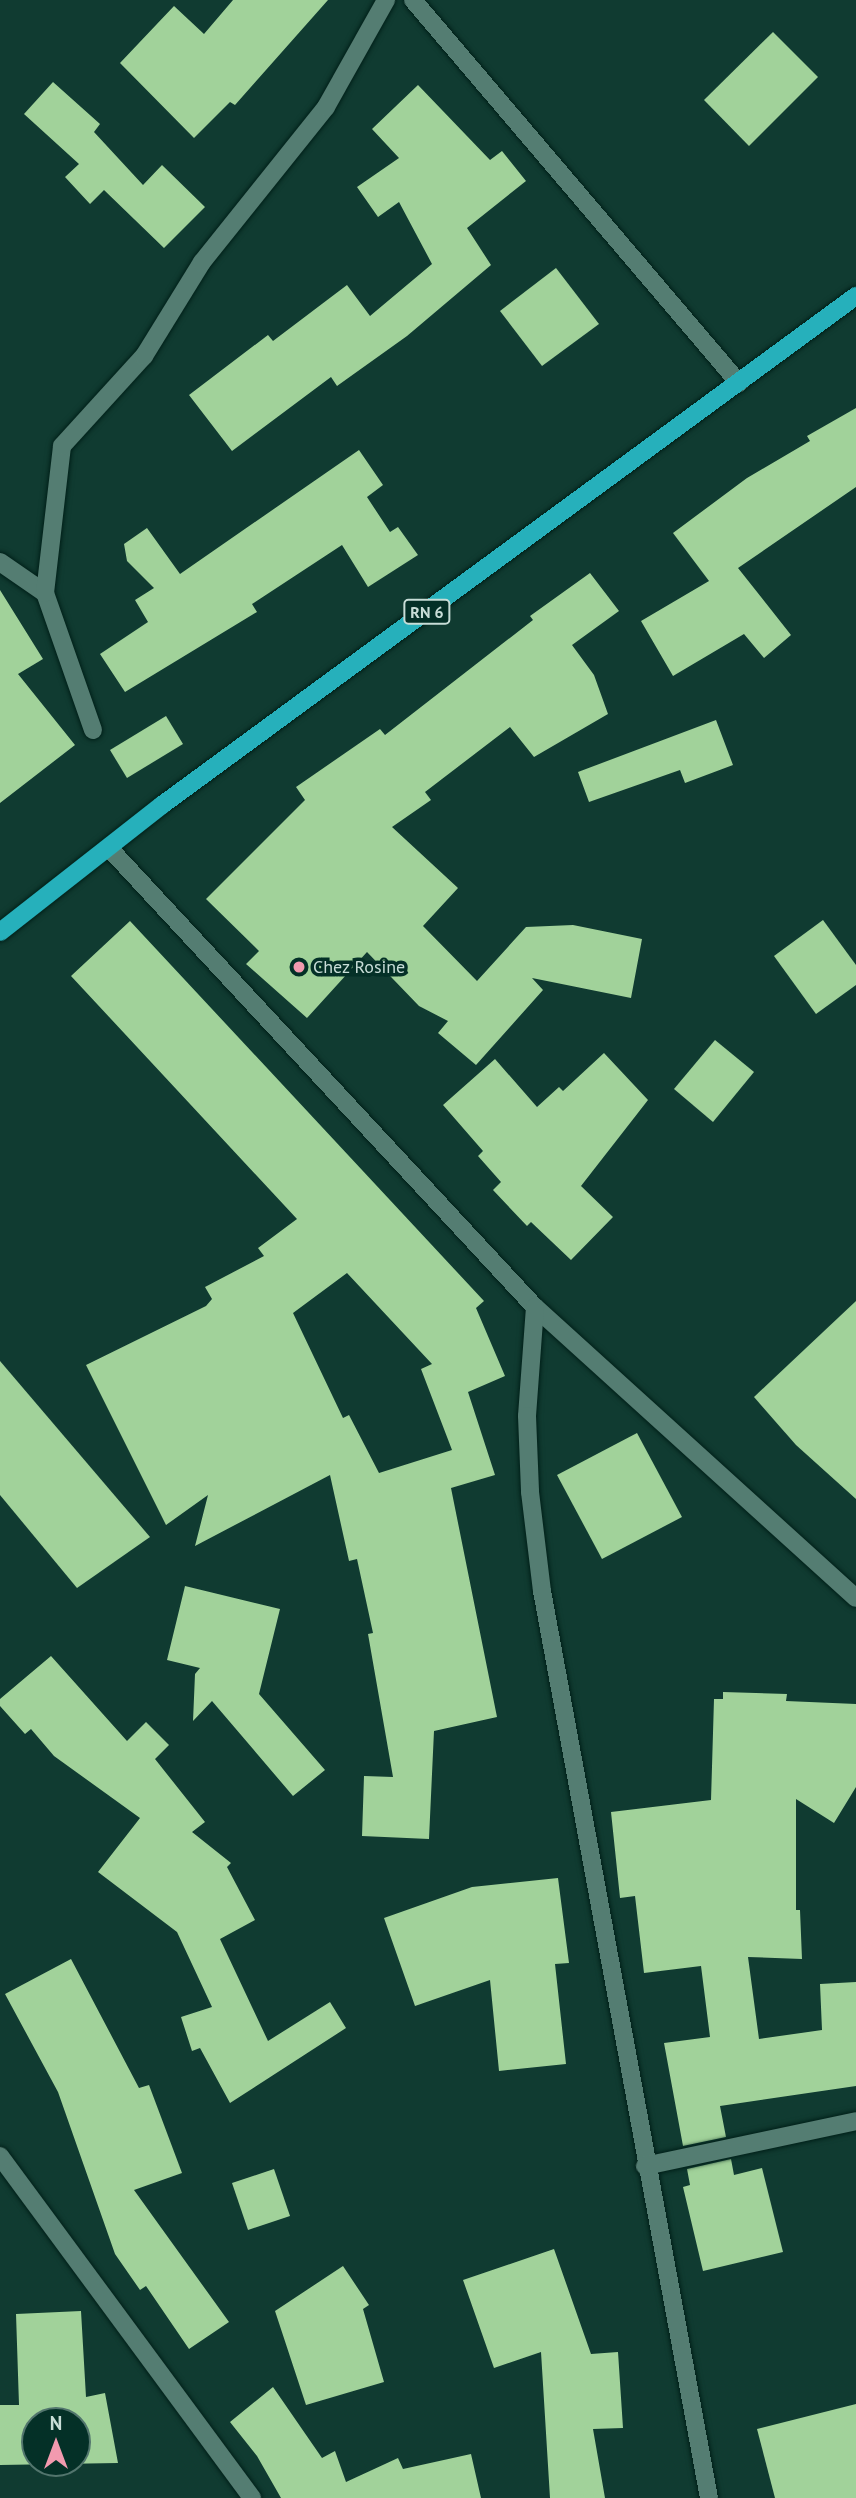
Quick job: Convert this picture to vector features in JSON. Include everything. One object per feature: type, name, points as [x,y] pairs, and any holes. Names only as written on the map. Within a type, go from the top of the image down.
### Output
[{"type":"main road","name":"RN 6","points":[[0,932],[109,848],[856,296]]},
{"type":"street","points":[[93,730],[45,593],[62,446],[144,356],[202,262],[326,107],[386,0]]},
{"type":"street","points":[[413,0],[739,383]]},
{"type":"street","points":[[0,562],[45,593]]},
{"type":"street","points":[[109,848],[534,1307],[856,1598]]},
{"type":"street","points":[[534,1307],[527,1416],[530,1492],[542,1591],[645,2166],[709,2498]]},
{"type":"street","points":[[645,2166],[856,2121]]},
{"type":"street","points":[[0,2156],[252,2498]]},
{"type":"building","points":[[233,0],[328,0],[235,105],[230,102],[194,138],[120,63],[174,6],[204,34]]},
{"type":"building","points":[[773,32],[818,77],[749,146],[704,100]]},
{"type":"building","points":[[53,82],[100,124],[94,132],[143,185],[162,165],[205,207],[164,248],[104,190],[90,204],[65,177],[79,164],[24,114]]},
{"type":"building","points":[[418,85],[490,160],[502,151],[526,181],[467,228],[491,265],[407,336],[337,386],[331,377],[232,451],[189,395],[268,335],[273,341],[347,285],[370,316],[432,264],[399,202],[378,217],[357,187],[399,158],[372,129]]},
{"type":"building","points":[[556,268],[599,324],[542,366],[500,311]]},
{"type":"building","points":[[856,408],[856,487],[738,568],[791,635],[764,658],[744,634],[673,676],[641,621],[709,581],[673,533],[747,478],[810,441],[807,436]]},
{"type":"building","points":[[359,450],[383,485],[367,497],[390,532],[398,527],[418,555],[368,587],[342,545],[252,604],[257,612],[125,692],[100,654],[148,622],[135,600],[154,588],[127,561],[124,544],[147,528],[180,574]]},
{"type":"building","points":[[590,573],[619,611],[572,645],[594,675],[608,714],[534,757],[510,727],[425,792],[431,800],[392,827],[458,888],[423,926],[477,981],[526,927],[573,925],[642,939],[631,998],[532,978],[543,990],[476,1065],[438,1033],[448,1021],[419,1006],[367,952],[307,1018],[246,964],[259,951],[206,899],[305,800],[296,787],[380,729],[385,735],[533,620],[530,616]]},
{"type":"building","points":[[0,590],[43,659],[18,674],[75,745],[0,803]]},
{"type":"building","points":[[166,716],[183,744],[127,778],[110,750]]},
{"type":"building","points":[[716,720],[733,765],[685,783],[680,770],[589,802],[578,772]]},
{"type":"building","points":[[823,920],[856,965],[856,985],[816,1014],[774,956]]},
{"type":"building","points":[[130,921],[484,1301],[476,1308],[505,1376],[468,1392],[495,1475],[451,1488],[497,1717],[434,1731],[429,1839],[362,1836],[364,1776],[393,1777],[368,1634],[373,1633],[357,1559],[349,1561],[330,1475],[195,1546],[208,1495],[166,1525],[86,1365],[206,1306],[212,1299],[205,1287],[264,1256],[258,1248],[297,1219],[71,976]],"holes":[[[347,1273],[432,1364],[421,1369],[452,1450],[379,1473],[349,1415],[343,1418],[293,1313]]]},
{"type":"building","points":[[715,1040],[754,1072],[713,1122],[674,1089]]},
{"type":"building","points":[[604,1053],[648,1100],[581,1186],[613,1217],[571,1260],[531,1222],[527,1226],[493,1190],[501,1182],[478,1156],[483,1151],[443,1105],[495,1059],[537,1107],[559,1087],[563,1091]]},
{"type":"building","points":[[856,1301],[856,1499],[796,1445],[754,1397]]},
{"type":"building","points":[[0,1361],[150,1537],[77,1588],[0,1495]]},
{"type":"building","points":[[637,1433],[682,1517],[602,1559],[557,1475]]},
{"type":"building","points":[[185,1586],[280,1609],[259,1694],[325,1770],[293,1796],[212,1701],[193,1721],[195,1674],[200,1668],[167,1660]]},
{"type":"building","points":[[51,1656],[127,1741],[146,1722],[169,1745],[155,1759],[205,1822],[192,1832],[231,1863],[227,1867],[255,1920],[220,1939],[268,2041],[330,2002],[346,2028],[230,2103],[200,2048],[192,2051],[181,2017],[212,2007],[177,1932],[98,1872],[140,1818],[54,1756],[31,1729],[25,1734],[0,1706],[0,1699]]},
{"type":"building","points":[[723,1692],[787,1694],[786,1701],[856,1704],[856,1787],[834,1823],[796,1799],[796,1910],[800,1910],[802,1959],[748,1957],[759,2039],[822,2030],[820,1984],[856,1982],[856,2086],[720,2106],[726,2137],[683,2146],[664,2043],[710,2037],[701,1966],[644,1973],[635,1896],[620,1898],[611,1812],[711,1800],[714,1699],[723,1699]]},
{"type":"building","points":[[558,1878],[569,1963],[555,1964],[566,2064],[499,2071],[490,1980],[415,2006],[384,1918],[472,1887]]},
{"type":"building","points":[[71,1959],[139,2088],[149,2085],[182,2173],[134,2190],[229,2322],[189,2349],[146,2286],[140,2290],[115,2254],[58,2092],[5,1994]]},
{"type":"building","points":[[731,2159],[734,2175],[762,2168],[783,2252],[703,2271],[683,2187],[690,2185],[687,2169]]},
{"type":"building","points":[[274,2169],[290,2216],[248,2230],[232,2183]]},
{"type":"building","points":[[554,2249],[591,2354],[618,2352],[623,2428],[593,2429],[605,2498],[550,2498],[541,2352],[494,2368],[463,2280]]},
{"type":"building","points":[[343,2266],[369,2305],[363,2309],[384,2382],[306,2405],[275,2311]]},
{"type":"building","points":[[81,2311],[86,2397],[105,2393],[118,2463],[91,2463],[91,2407],[21,2407],[21,2465],[0,2465],[0,2405],[19,2405],[16,2314]]},
{"type":"building","points":[[273,2387],[322,2458],[335,2451],[346,2482],[398,2458],[403,2469],[471,2454],[481,2498],[281,2498],[257,2456],[230,2422]]},
{"type":"building","points":[[856,2404],[856,2498],[775,2498],[757,2429]]},
{"type":"place","name":"Chez Rosine","points":[[299,967]]}]
